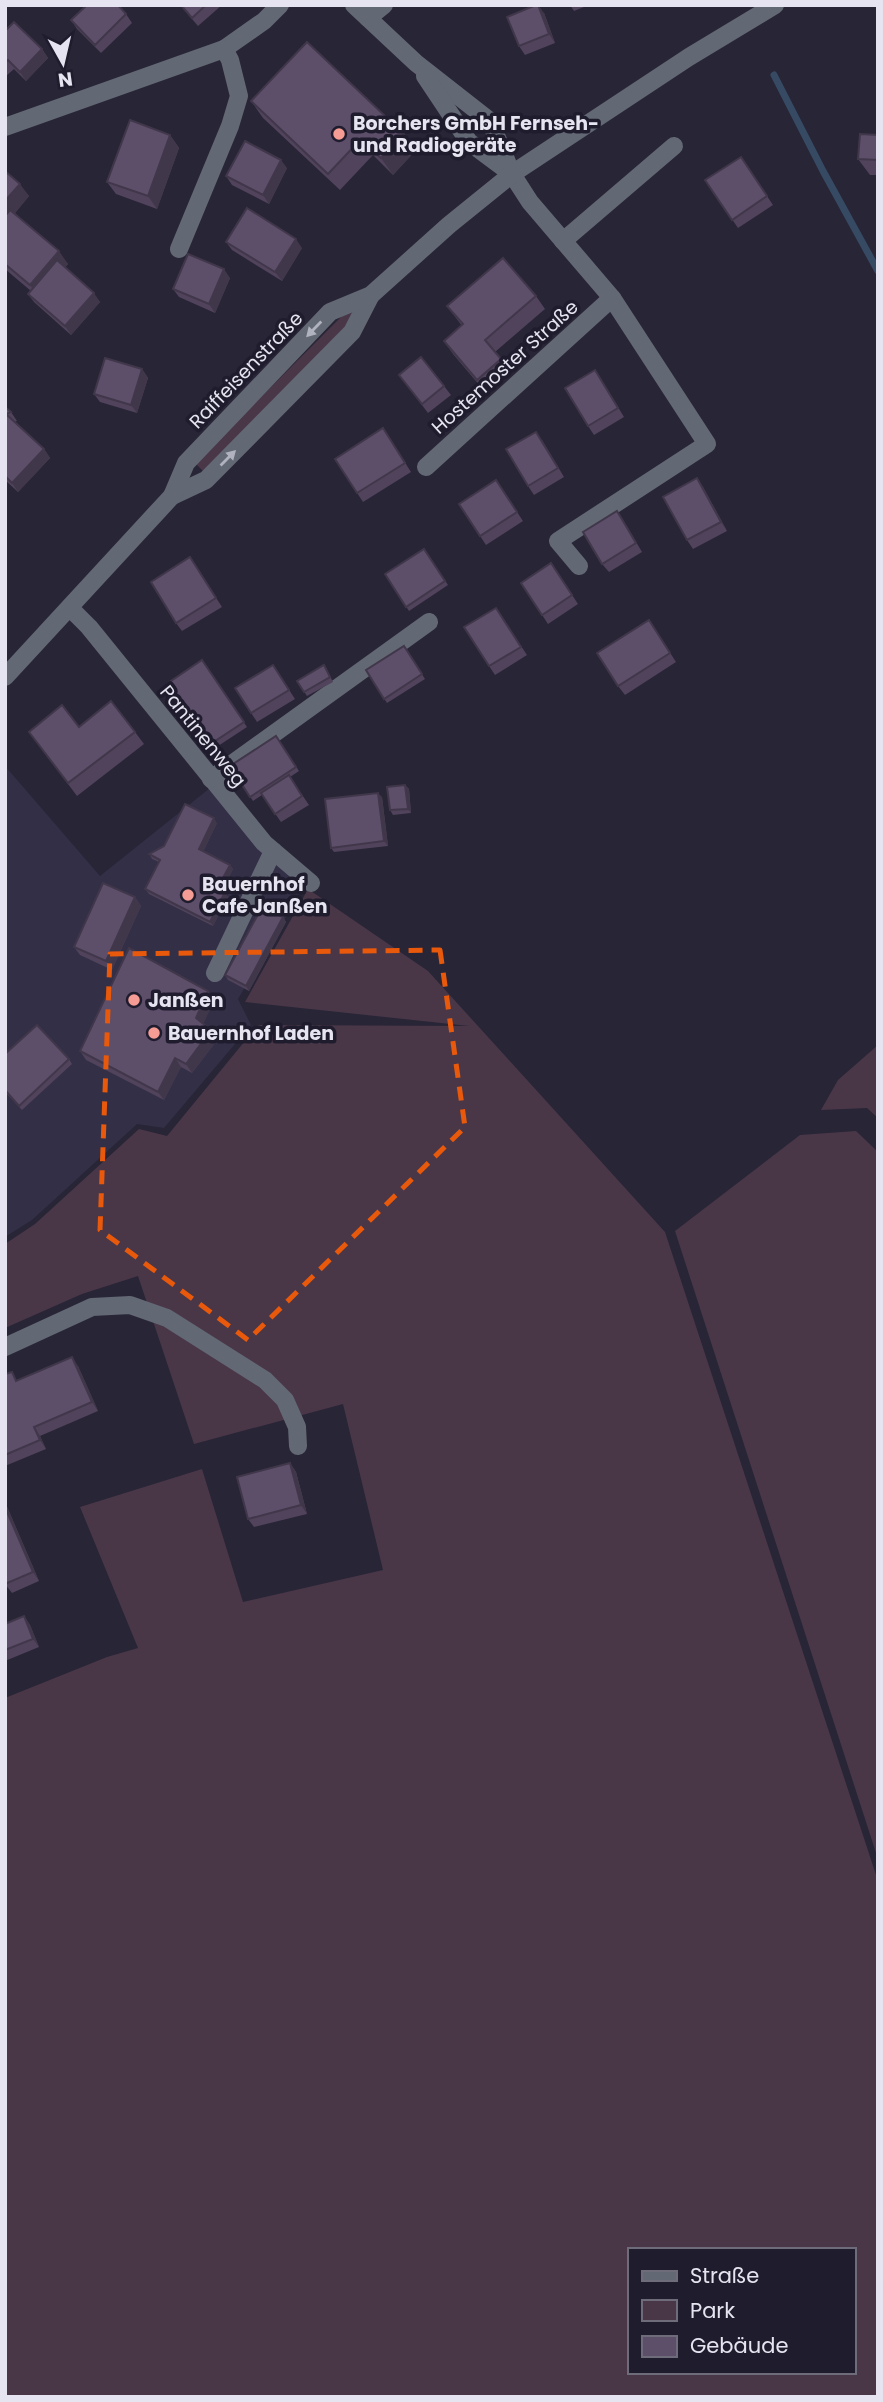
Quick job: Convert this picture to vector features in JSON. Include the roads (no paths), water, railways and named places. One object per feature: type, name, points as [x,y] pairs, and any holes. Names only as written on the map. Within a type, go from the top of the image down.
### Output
[{"type":"street","points":[[5,127],[224,49],[264,21],[280,5]]},
{"type":"street","points":[[354,5],[416,62],[490,121],[512,174],[530,202],[612,298],[707,444],[558,541],[579,566]]},
{"type":"street","points":[[368,18],[384,5]]},
{"type":"street","name":"Raiffeisenstraße","points":[[5,677],[172,496],[186,463],[330,312],[371,295],[449,225],[512,174],[689,57],[775,5]]},
{"type":"street","points":[[179,249],[230,126],[239,96],[230,60],[224,49]]},
{"type":"street","points":[[416,62],[469,142],[512,174]]},
{"type":"street","points":[[563,241],[674,146]]},
{"type":"street","name":"Raiffeisenstraße","points":[[172,496],[206,480],[352,332],[371,295]]},
{"type":"street","name":"Hostemoster Straße","points":[[426,467],[612,298]]},
{"type":"street","name":"Pantinenweg","points":[[70,608],[89,627],[211,779],[273,851],[311,883]]},
{"type":"street","points":[[211,779],[429,622]]},
{"type":"street","points":[[215,973],[273,851]]},
{"type":"street","points":[[5,1347],[92,1307],[130,1305],[167,1318],[265,1380],[285,1400],[297,1427],[298,1446]]},
{"type":"waterway","points":[[774,75],[878,271]]},
{"type":"place","name":"Borchers GmbH Fernseh- und Radiogeräte","points":[[339,134]]},
{"type":"place","name":"Bauernhof Cafe Janßen","points":[[188,895]]},
{"type":"place","name":"Janßen","points":[[134,1000]]},
{"type":"place","name":"Bauernhof Laden","points":[[154,1033]]}]
